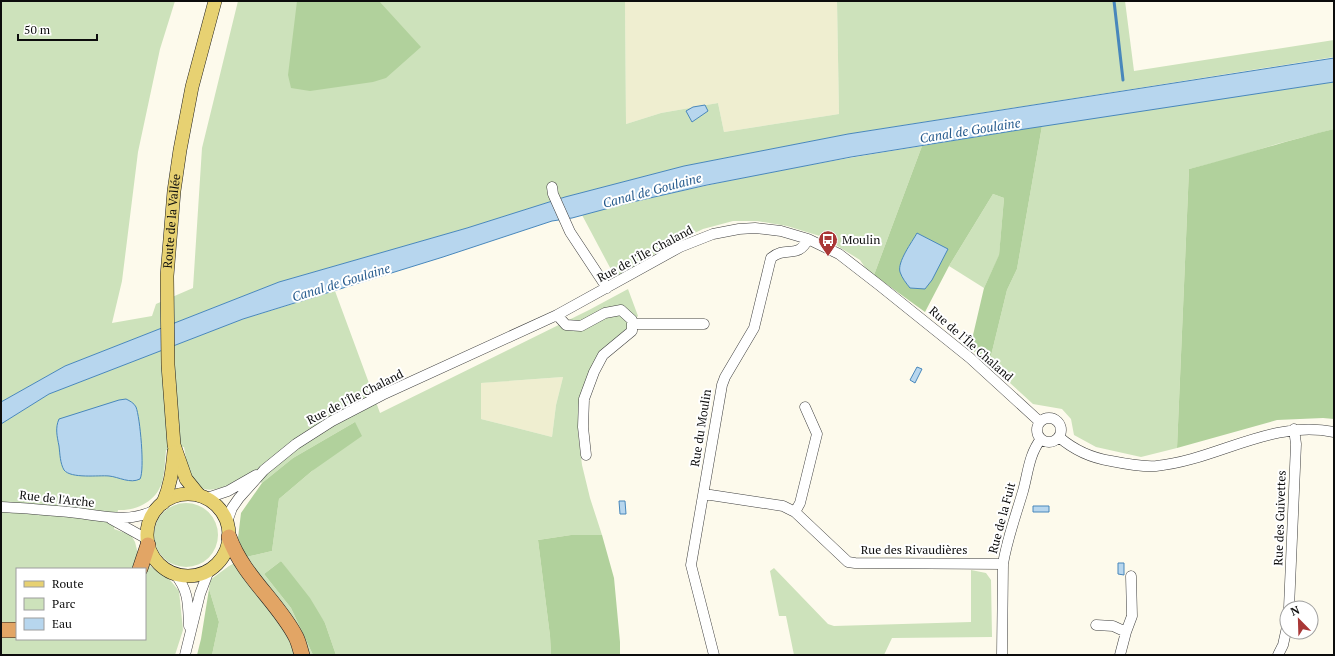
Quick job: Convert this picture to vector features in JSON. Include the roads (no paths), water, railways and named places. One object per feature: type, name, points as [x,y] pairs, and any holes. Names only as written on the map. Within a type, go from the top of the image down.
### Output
[{"type":"highway","points":[[229,537],[233,548],[248,571],[290,626],[297,639],[302,655]]},
{"type":"highway","points":[[140,568],[148,542]]},
{"type":"highway","points":[[1,630],[16,630]]},
{"type":"main road","name":"Route de la Vallée","points":[[174,445],[166,312],[168,253],[174,191],[192,87],[215,1]]},
{"type":"main road","points":[[174,445],[186,478],[203,497],[221,510],[227,522],[229,537],[228,547],[217,564],[209,570],[190,576],[175,574],[166,569],[152,554],[148,542],[149,523],[160,506],[171,480],[174,445]]},
{"type":"main road","points":[[160,506],[171,498],[180,495],[190,494],[203,497]]},
{"type":"street","points":[[552,191],[570,232],[607,288]]},
{"type":"street","name":"Rue de l'Île Chaland","points":[[227,522],[232,508],[239,498],[264,470],[308,436],[345,414],[382,395],[557,315],[680,247],[713,234],[739,229],[768,229],[808,239],[843,258],[885,289],[970,358],[1040,422]]},
{"type":"street","name":"Rue du Moulin","points":[[714,655],[692,565],[722,385],[725,376],[754,328],[771,258],[776,254],[786,251],[796,252],[802,249],[808,239]]},
{"type":"street","points":[[557,315],[566,326],[581,326],[605,313],[621,310],[632,320],[632,331],[603,355],[594,372],[584,399],[583,427],[586,455]]},
{"type":"street","points":[[632,324],[704,324]]},
{"type":"street","points":[[795,512],[800,503],[818,434],[805,407]]},
{"type":"street","points":[[1049,418],[1056,420],[1060,424],[1061,428],[1059,437],[1055,441],[1050,442],[1041,439],[1037,431],[1040,422],[1049,418]]},
{"type":"street","points":[[1059,437],[1076,450],[1104,460],[1139,466],[1156,466],[1188,459],[1255,438],[1294,429],[1325,430],[1334,432]]},
{"type":"street","name":"Rue des Guivettes","points":[[1290,600],[1296,444],[1294,429]]},
{"type":"street","name":"Rue de la Fuit","points":[[1002,655],[1003,564],[1005,549],[1034,448],[1041,439]]},
{"type":"street","name":"Rue de l'Île Chaland","points":[[203,497],[228,491],[264,470]]},
{"type":"street","name":"Rue des Rivaudières","points":[[704,494],[782,506],[795,512],[848,562],[1003,564]]},
{"type":"street","name":"Rue de l'Arche","points":[[1,506],[70,512],[110,518],[134,517],[147,514],[160,506]]},
{"type":"street","name":"Rue de l'Arche","points":[[110,518],[148,542]]},
{"type":"street","points":[[186,655],[200,594],[209,570]]},
{"type":"street","points":[[175,574],[188,596],[190,638]]},
{"type":"street","points":[[1120,655],[1132,616],[1132,576]]},
{"type":"street","points":[[1096,625],[1113,626],[1126,632]]},
{"type":"street","points":[[1278,655],[1284,640]]},
{"type":"water","name":"Canal de Goulaine","points":[[1334,58],[1334,82],[851,157],[707,185],[628,203],[572,218],[552,221],[443,257],[243,319],[49,394],[1,424],[1,402],[65,366],[279,282],[467,228],[565,197],[684,166],[848,134]]},
{"type":"water","points":[[705,105],[708,111],[692,122],[686,111],[693,107]]},
{"type":"water","points":[[917,233],[948,249],[932,280],[925,289],[910,288],[900,272],[903,258]]},
{"type":"water","points":[[917,367],[922,369],[915,383],[910,380]]},
{"type":"water","points":[[126,399],[134,404],[138,413],[142,455],[140,479],[132,481],[109,476],[79,476],[68,473],[64,470],[57,435],[59,419]]},
{"type":"water","points":[[619,501],[625,501],[626,514],[620,514]]},
{"type":"water","points":[[1033,506],[1049,506],[1049,512],[1033,512]]},
{"type":"water","points":[[1118,563],[1124,563],[1124,575],[1118,574]]},
{"type":"waterway","points":[[1114,1],[1123,80]]},
{"type":"place","name":"Moulin","points":[[828,257]]}]
